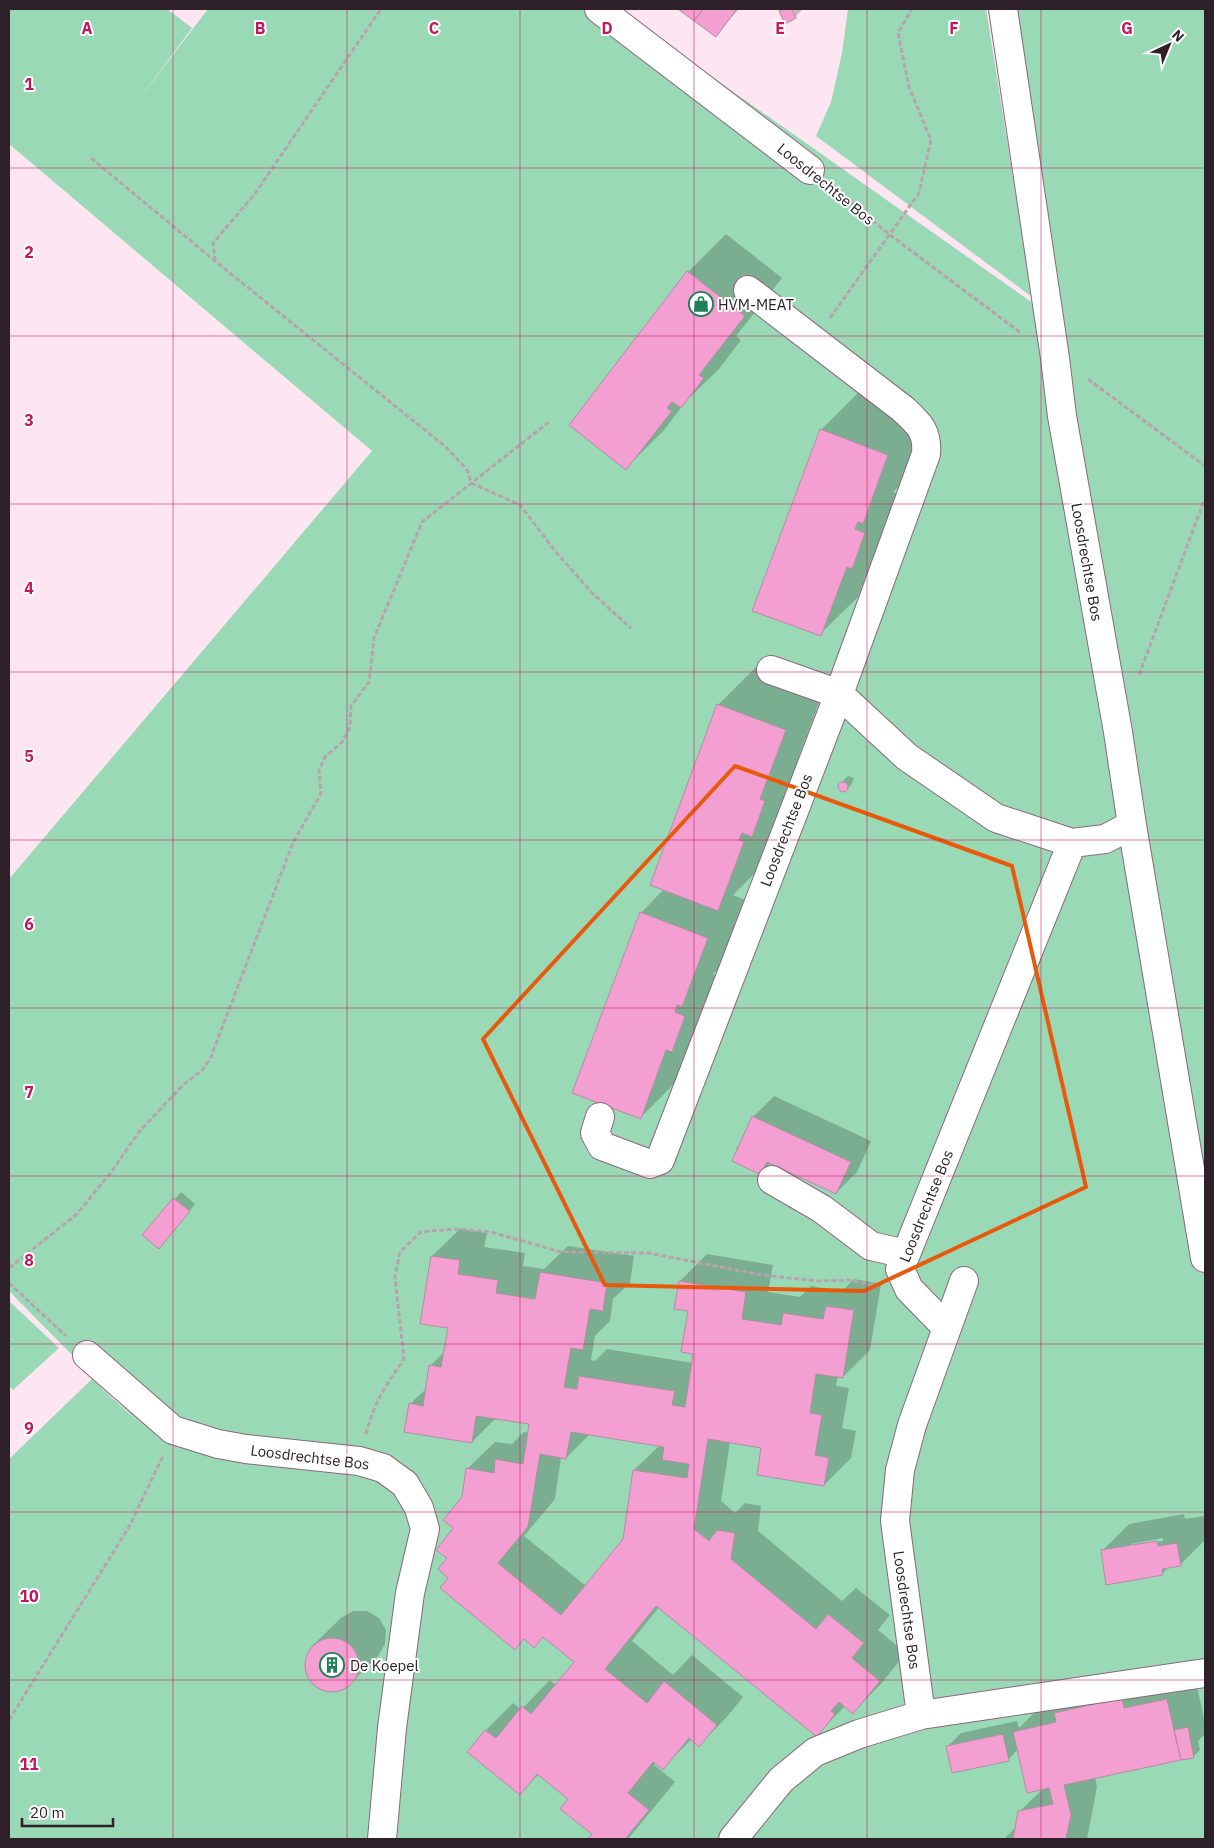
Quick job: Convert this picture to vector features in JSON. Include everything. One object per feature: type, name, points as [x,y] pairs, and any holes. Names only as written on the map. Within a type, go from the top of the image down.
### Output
[{"type":"street","name":"Loosdrechtse Bos","points":[[599,9],[810,170]]},
{"type":"street","name":"Loosdrechtse Bos","points":[[1003,9],[1062,416],[1118,732],[1205,1258]]},
{"type":"street","name":"Loosdrechtse Bos","points":[[600,1117],[595,1133],[602,1146],[650,1164],[660,1160],[839,694],[926,454],[927,441],[920,424],[748,290]]},
{"type":"street","points":[[771,670],[839,694],[907,757],[996,818],[1072,843],[1105,839],[1132,825]]},
{"type":"street","name":"Loosdrechtse Bos","points":[[921,1715],[894,1521],[900,1470],[912,1425],[948,1328],[909,1289],[903,1261],[1072,843]]},
{"type":"street","points":[[772,1180],[822,1209],[870,1246],[903,1261]]},
{"type":"street","points":[[948,1328],[964,1281]]},
{"type":"street","name":"Loosdrechtse Bos","points":[[86,1354],[173,1430],[218,1444],[246,1449],[358,1461],[383,1468],[405,1484],[418,1508],[425,1530],[410,1593],[392,1728],[382,1839]]},
{"type":"street","points":[[733,1839],[782,1780],[815,1752],[859,1734],[921,1715],[1205,1672]]},
{"type":"path","points":[[215,261],[213,243],[254,195],[381,9]]},
{"type":"path","points":[[814,341],[919,193],[931,140],[909,87],[898,33],[912,9]]},
{"type":"path","points":[[91,158],[446,448],[468,471],[472,483],[520,505],[556,552],[594,595],[631,628]]},
{"type":"path","name":"Loosdrechtse Bos","points":[[810,170],[890,235],[1055,358]]},
{"type":"path","points":[[1055,358],[1082,375],[1205,466]]},
{"type":"path","points":[[9,1268],[77,1214],[112,1171],[139,1132],[182,1086],[202,1070],[210,1059],[293,843],[321,793],[319,770],[325,757],[342,742],[350,727],[351,706],[369,682],[374,638],[422,522],[550,422]]},
{"type":"path","points":[[1139,676],[1205,498]]},
{"type":"path","points":[[358,1461],[371,1412],[381,1391],[404,1358],[394,1277],[400,1252],[420,1232],[455,1229],[490,1232],[561,1252],[649,1253],[762,1275],[818,1282],[850,1280],[870,1285],[903,1261]]},
{"type":"path","points":[[9,1283],[86,1354]]},
{"type":"path","points":[[9,1720],[128,1527],[159,1468],[173,1430]]},
{"type":"highlighted area","points":[[735,766],[1012,866],[1086,1187],[864,1291],[605,1285],[483,1039]]},
{"type":"green space","points":[[9,9],[167,9],[192,28],[133,107],[208,9],[616,9],[1054,318],[1017,9],[1205,9],[1205,1839],[9,1839],[9,1459],[92,1379],[138,1422],[9,1291],[9,879],[372,451],[9,144]]},
{"type":"green space","points":[[848,9],[986,9],[1032,297],[816,136],[831,102],[842,53]]},
{"type":"green space","points":[[9,1301],[59,1348],[13,1390],[9,1386]]},
{"type":"building","points":[[678,9],[703,9],[694,21]]},
{"type":"building","points":[[703,9],[737,9],[716,37],[694,21]]},
{"type":"building","points":[[792,9],[796,18],[785,24],[779,11]]},
{"type":"building","points":[[687,271],[745,316],[699,375],[704,378],[681,408],[672,402],[667,408],[672,411],[626,470],[569,425]]},
{"type":"building","points":[[820,429],[888,455],[863,524],[858,522],[855,529],[865,533],[852,569],[847,567],[821,636],[752,611]]},
{"type":"building","points":[[717,704],[786,730],[760,799],[765,801],[752,837],[742,833],[739,840],[744,842],[718,911],[650,885]]},
{"type":"building","points":[[841,782],[845,782],[848,787],[847,791],[841,792],[838,789],[838,785]]},
{"type":"building","points":[[640,912],[708,938],[682,1007],[677,1005],[675,1012],[685,1016],[672,1052],[666,1050],[641,1119],[572,1093]]},
{"type":"building","points":[[752,1116],[851,1162],[836,1194],[767,1162],[761,1175],[732,1161]]},
{"type":"building","points":[[173,1198],[190,1211],[159,1249],[142,1235]]},
{"type":"building","points":[[431,1256],[460,1260],[458,1274],[498,1280],[496,1293],[535,1299],[540,1272],[607,1283],[603,1311],[590,1309],[583,1350],[571,1348],[564,1387],[577,1389],[579,1376],[675,1391],[672,1405],[685,1407],[693,1354],[681,1352],[688,1311],[674,1309],[679,1281],[746,1292],[742,1319],[781,1325],[783,1313],[823,1319],[826,1306],[854,1310],[843,1378],[816,1374],[810,1413],[822,1415],[815,1455],[829,1458],[824,1486],[757,1475],[761,1448],[708,1439],[694,1529],[709,1541],[717,1530],[735,1533],[731,1559],[816,1629],[828,1614],[864,1643],[852,1658],[880,1681],[853,1714],[839,1702],[831,1711],[835,1714],[817,1737],[656,1606],[605,1669],[647,1703],[664,1681],[717,1725],[699,1747],[689,1738],[663,1770],[653,1762],[628,1793],[649,1810],[625,1839],[588,1839],[592,1834],[560,1809],[568,1799],[537,1774],[520,1795],[467,1752],[485,1730],[496,1738],[522,1706],[531,1714],[574,1662],[543,1637],[534,1648],[524,1639],[515,1650],[440,1588],[448,1578],[438,1569],[447,1558],[436,1550],[453,1528],[443,1520],[462,1497],[466,1468],[494,1473],[495,1459],[523,1464],[529,1424],[476,1416],[472,1443],[404,1432],[409,1403],[423,1406],[429,1365],[441,1367],[448,1328],[420,1324]],"holes":[[[571,1432],[664,1447],[662,1460],[689,1464],[687,1478],[633,1470],[623,1539],[561,1615],[498,1563],[528,1527],[540,1454],[566,1459]]]},
{"type":"building","points":[[1157,1541],[1158,1546],[1177,1543],[1181,1566],[1162,1569],[1163,1575],[1106,1585],[1101,1550]]},
{"type":"building","name":"De Koepel","points":[[327,1638],[337,1638],[347,1642],[355,1650],[359,1665],[355,1680],[347,1688],[337,1692],[327,1692],[317,1688],[309,1680],[305,1670],[305,1660],[309,1650],[317,1642]]},
{"type":"building","points":[[1122,1698],[1124,1708],[1167,1699],[1181,1760],[1064,1785],[1071,1815],[1066,1839],[1013,1839],[1018,1811],[1053,1804],[1049,1788],[1027,1793],[1013,1732],[1056,1722],[1054,1713]]},
{"type":"building","points":[[1188,1727],[1194,1758],[1181,1760],[1174,1730]]},
{"type":"building","points":[[1003,1734],[1009,1761],[952,1773],[946,1746]]},
{"type":"place","name":"HVM-MEAT","points":[[701,304]]},
{"type":"place","name":"De Koepel","points":[[332,1665]]}]
